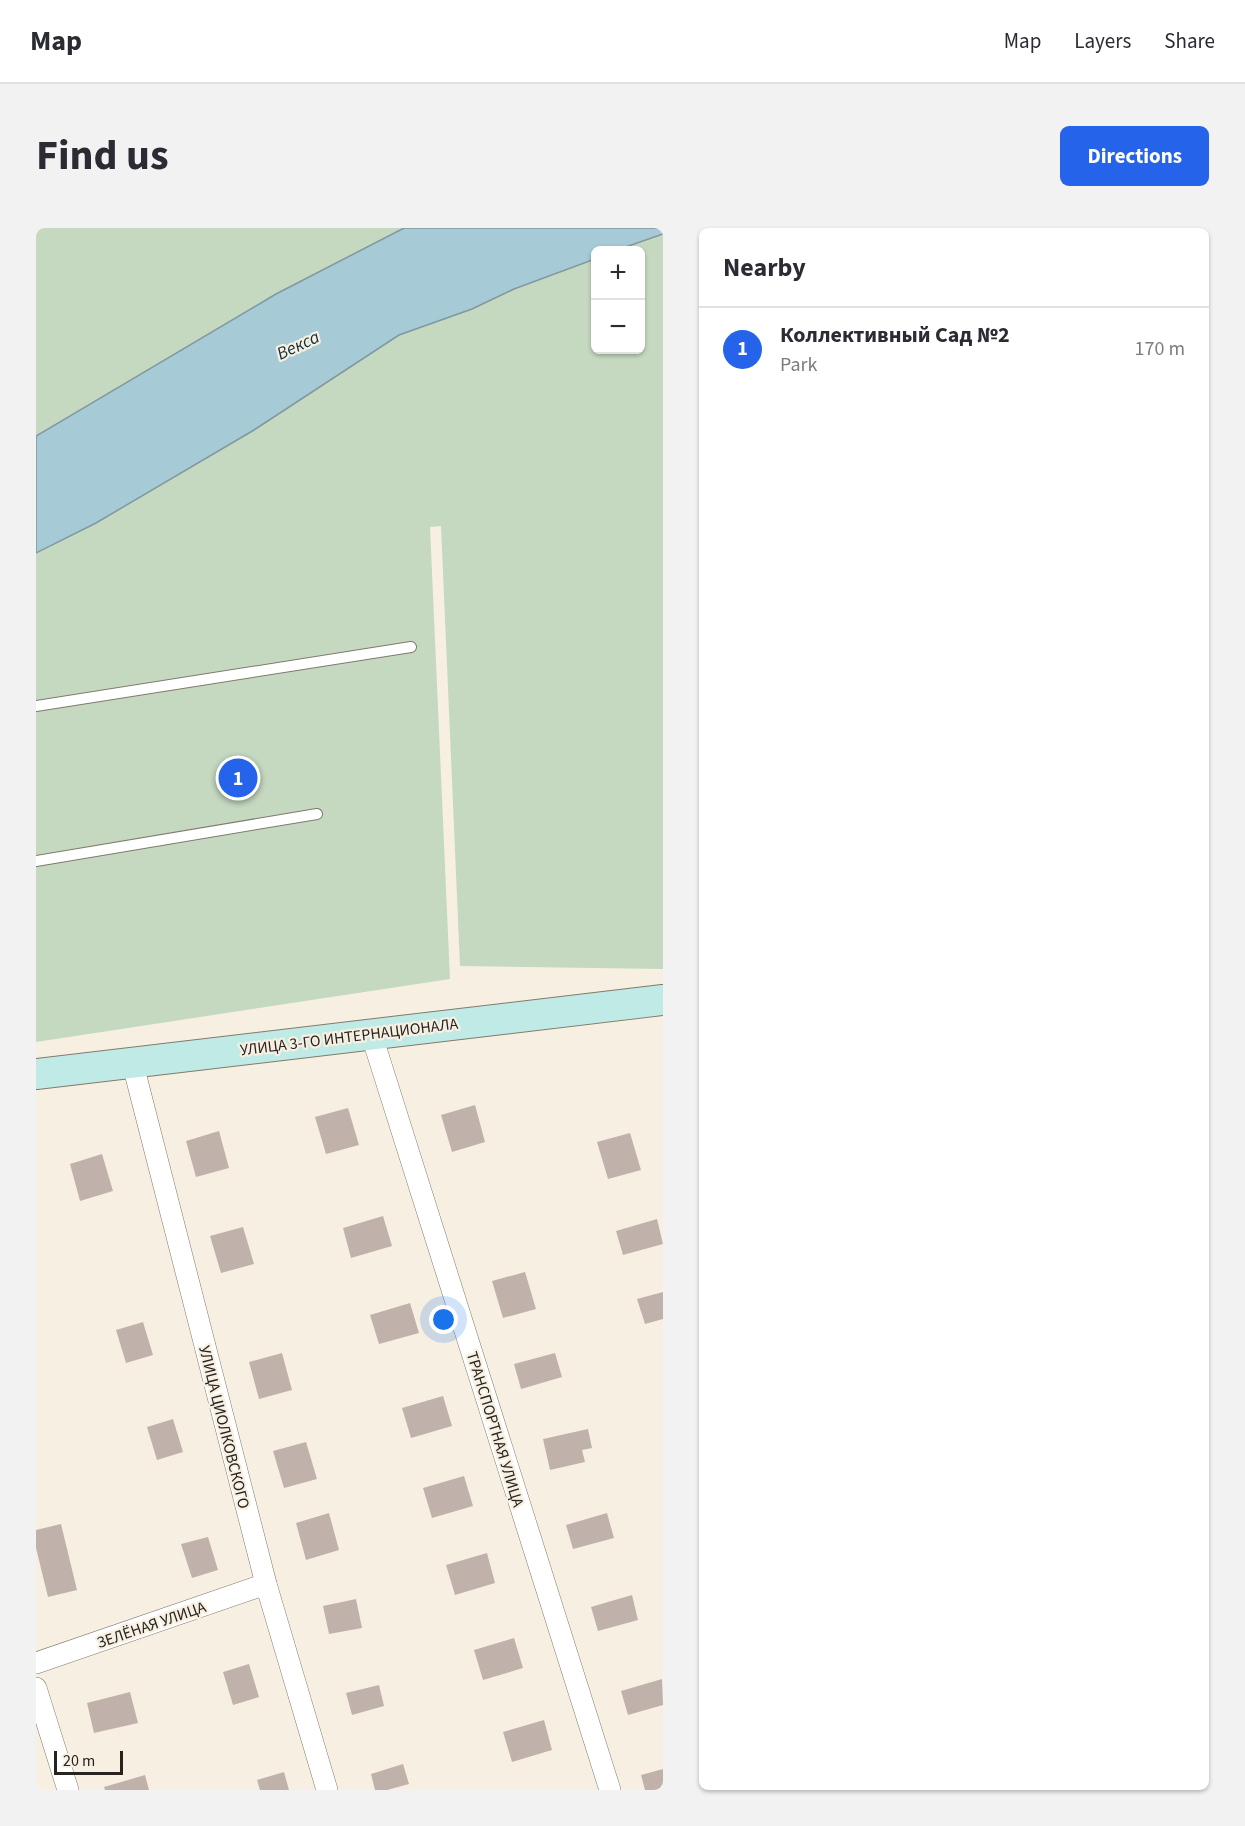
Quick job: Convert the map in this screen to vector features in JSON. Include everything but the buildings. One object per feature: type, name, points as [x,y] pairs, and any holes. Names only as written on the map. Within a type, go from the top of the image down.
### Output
[{"type":"main road","name":"УЛИЦА 3-ГО ИНТЕРНАЦИОНАЛА","points":[[36,1074],[663,1000]]},
{"type":"street","name":"ТРАНСПОРТНАЯ УЛИЦА","points":[[371,1033],[610,1790]]},
{"type":"street","name":"УЛИЦА ЦИОЛКОВСКОГО","points":[[132,1061],[266,1584],[327,1790]]},
{"type":"street","name":"ЗЕЛЁНАЯ УЛИЦА","points":[[36,1663],[266,1584]]},
{"type":"street","points":[[36,1689],[69,1790]]},
{"type":"lane","points":[[36,706],[411,647]]},
{"type":"lane","points":[[36,861],[317,814]]},
{"type":"green space","points":[[36,228],[404,228],[276,294],[36,436]]},
{"type":"green space","points":[[663,234],[663,969],[460,966],[441,526],[430,527],[450,979],[36,1042],[36,553],[96,523],[254,430],[399,335],[472,309],[514,289],[591,260],[591,354],[645,354],[645,246],[628,246]]},
{"type":"water","name":"Векса","points":[[404,228],[663,228],[663,234],[628,246],[591,246],[591,260],[514,289],[472,309],[399,335],[254,430],[96,523],[36,553],[36,436],[276,294]]},
{"type":"place","name":"Коллективный Сад №2","points":[[238,778]]}]
